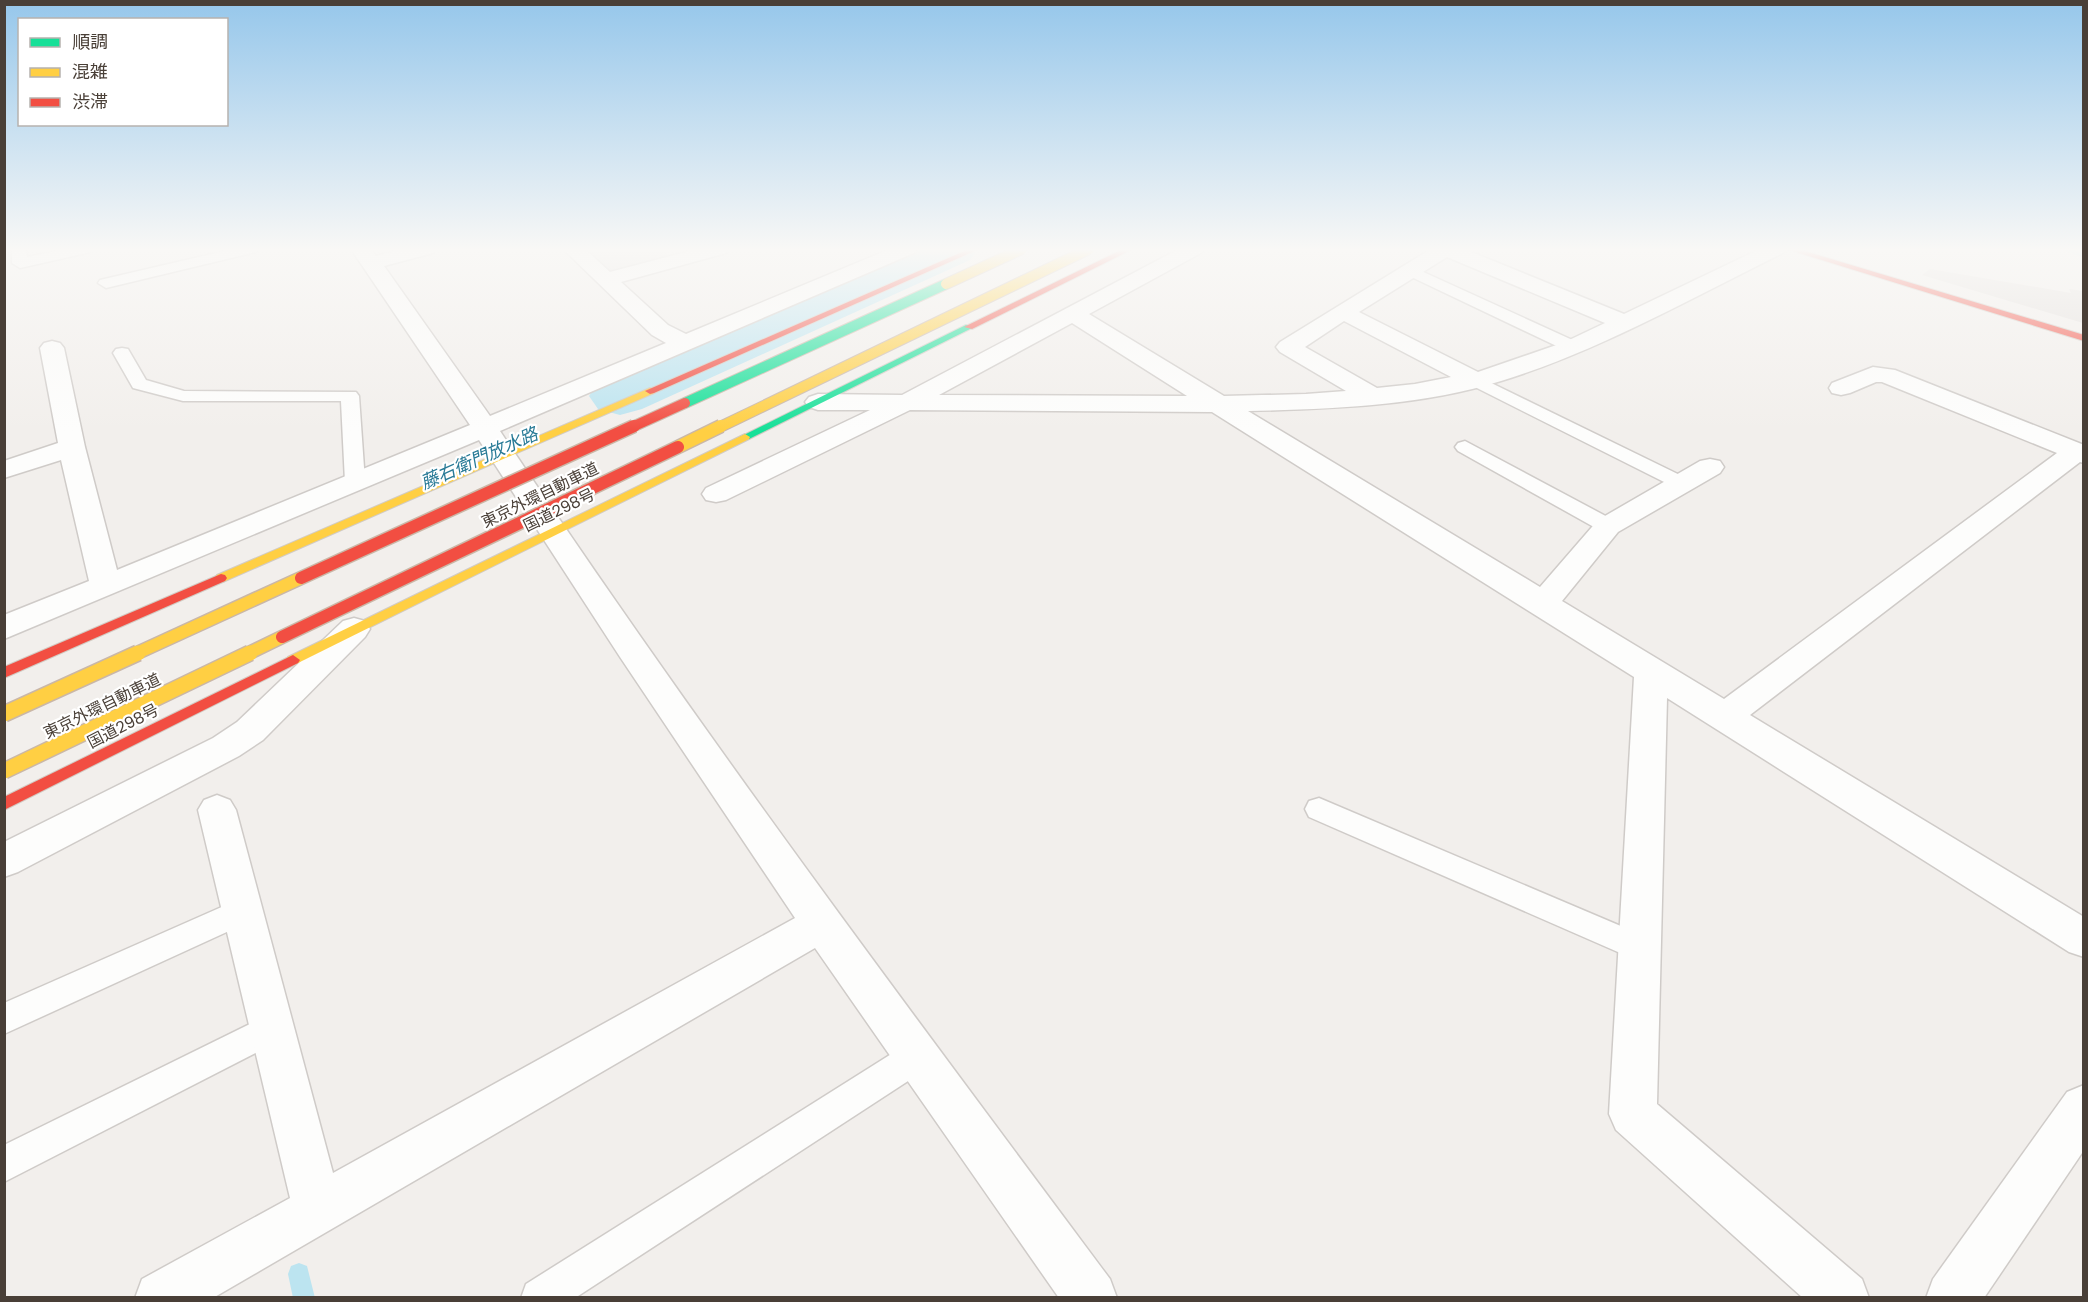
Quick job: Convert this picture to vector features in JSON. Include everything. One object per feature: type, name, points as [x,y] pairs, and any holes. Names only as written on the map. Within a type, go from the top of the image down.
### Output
[{"type":"main road","points":[[4,674],[836,310]]},
{"type":"main road","name":"東京外環自動車道","points":[[4,714],[889,310]]},
{"type":"main road","name":"東京外環自動車道","points":[[4,771],[963,310]]},
{"type":"main road","name":"国道298号","points":[[4,804],[552,531],[1006,310]]},
{"type":"main road","points":[[1991,310],[2084,338]]},
{"type":"street","points":[[403,310],[821,924],[1091,1298]]},
{"type":"street","points":[[638,310],[660,330],[683,342]]},
{"type":"street","points":[[4,628],[485,428],[761,310]]},
{"type":"street","points":[[716,494],[909,401],[1077,310]]},
{"type":"street","points":[[1346,310],[1288,347],[1374,397]]},
{"type":"street","points":[[1593,310],[1623,322]]},
{"type":"street","points":[[818,402],[1218,404],[1374,397],[1415,392],[1475,380],[1573,347],[1649,310]]},
{"type":"street","points":[[1343,312],[1475,380]]},
{"type":"street","points":[[1071,313],[2084,939]]},
{"type":"street","points":[[52,348],[72,447],[105,585]]},
{"type":"street","points":[[1841,388],[1873,374],[1886,375],[2080,453]]},
{"type":"street","points":[[4,471],[72,447]]},
{"type":"street","points":[[1724,717],[2080,453]]},
{"type":"street","points":[[1542,605],[1608,526],[1710,467]]},
{"type":"street","points":[[4,861],[226,747],[250,731],[354,629]]},
{"type":"street","points":[[1651,672],[1633,1114],[1843,1298]]},
{"type":"street","points":[[217,810],[318,1210]]},
{"type":"street","points":[[161,1298],[821,924]]},
{"type":"street","points":[[1952,1298],[2084,1108]]},
{"type":"lane","points":[[1493,310],[1573,347]]},
{"type":"lane","points":[[122,353],[139,384],[183,396],[350,396],[355,482]]},
{"type":"lane","points":[[1475,380],[1681,483]]},
{"type":"lane","points":[[1465,447],[1608,526]]},
{"type":"lane","points":[[1319,809],[1638,947]]},
{"type":"lane","points":[[4,1019],[242,911]]},
{"type":"lane","points":[[4,1164],[272,1028]]},
{"type":"lane","points":[[540,1298],[916,1057]]},
{"type":"shaded area","points":[[2039,310],[2083,310],[2083,323]]},
{"type":"waterway","name":"藤右衛門放水路","points":[[620,396],[815,310]]},
{"type":"waterway","points":[[299,1274],[304,1298]]},
{"type":"traffic: fast","points":[[685,403],[890,310]]},
{"type":"traffic: fast","points":[[745,437],[969,327]]},
{"type":"traffic: slow","points":[[678,447],[963,310]]},
{"type":"traffic: slow","points":[[221,578],[650,391]]},
{"type":"traffic: slow","points":[[293,660],[745,437]]},
{"type":"traffic: slow","points":[[4,714],[301,578]]},
{"type":"traffic: slow","points":[[4,771],[282,637]]},
{"type":"traffic: jam","points":[[650,391],[836,310]]},
{"type":"traffic: jam","points":[[969,327],[1004,310]]},
{"type":"traffic: jam","points":[[1991,310],[2084,338]]},
{"type":"traffic: jam","points":[[301,578],[685,403]]},
{"type":"traffic: jam","points":[[282,637],[678,447]]},
{"type":"traffic: jam","points":[[4,673],[221,578]]},
{"type":"traffic: jam","points":[[4,804],[293,660]]}]
